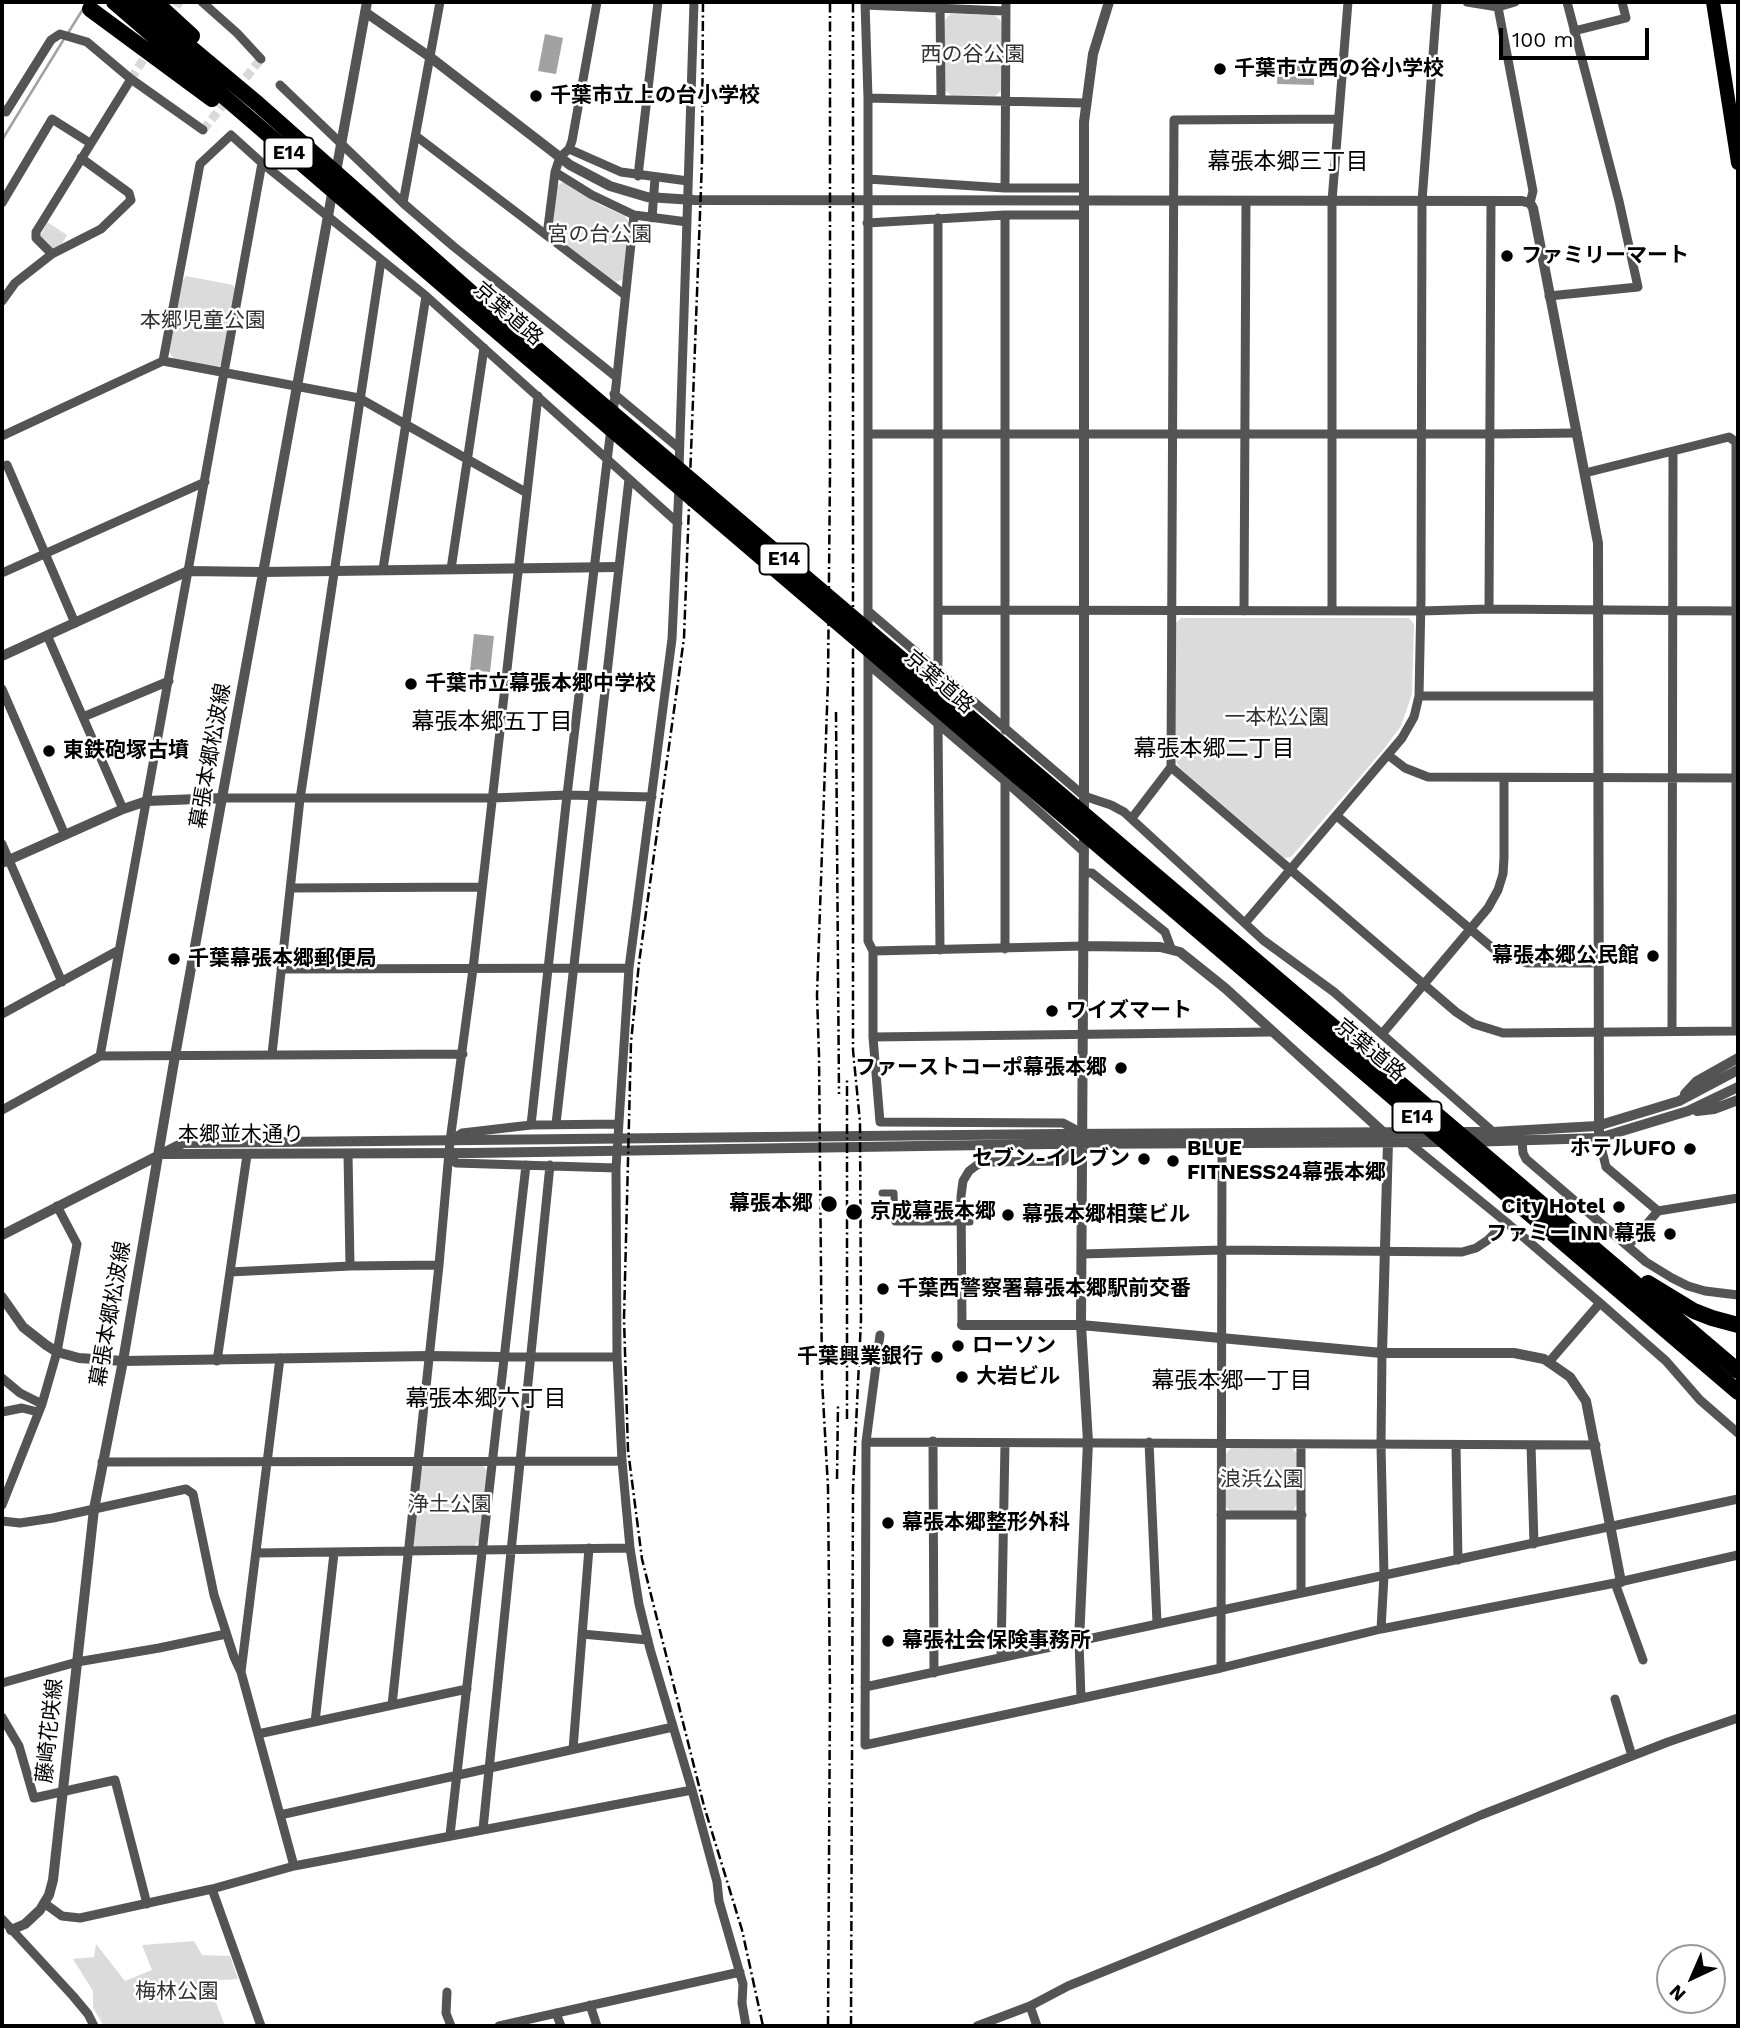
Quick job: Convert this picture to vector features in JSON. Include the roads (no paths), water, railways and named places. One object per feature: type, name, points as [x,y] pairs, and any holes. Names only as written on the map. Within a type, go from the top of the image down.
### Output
[{"type":"highway","name":"京葉道路","points":[[114,2],[288,153],[467,297]]},
{"type":"highway","name":"京葉道路","points":[[135,2],[258,104],[467,297],[1093,841],[1738,1392]]},
{"type":"highway","points":[[155,2],[210,52],[258,104]]},
{"type":"highway","points":[[90,9],[288,153]]},
{"type":"highway","name":"京葉道路","points":[[1093,841],[1597,1250],[1738,1371]]},
{"type":"highway","points":[[1597,1250],[1612,1255],[1682,1305],[1712,1318],[1738,1325]]},
{"type":"highway","points":[[1682,1305],[1711,1313],[1738,1316]]},
{"type":"highway","points":[[1723,1379],[1738,1401]]},
{"type":"main road","points":[[1713,2],[1738,163]]},
{"type":"street","points":[[202,2],[261,59]]},
{"type":"street","points":[[403,202],[440,2]]},
{"type":"street","points":[[547,235],[555,172],[560,157],[569,149],[597,2]]},
{"type":"street","points":[[638,176],[658,2]]},
{"type":"street","points":[[694,2],[672,639],[629,968],[616,1168],[617,1357],[629,1548],[639,1604],[740,1972],[746,2026]]},
{"type":"street","points":[[1081,1698],[1079,1641],[1088,1442],[1081,1325],[1085,873],[1093,841],[1084,796],[1083,188],[1085,103],[1093,54],[1109,2]]},
{"type":"street","points":[[1332,610],[1332,201],[1348,2]]},
{"type":"street","points":[[1245,923],[1388,755],[1407,730],[1419,696],[1422,201],[1437,2]]},
{"type":"street","points":[[1467,2],[1498,7],[1515,2]]},
{"type":"street","points":[[1549,296],[1637,287],[1619,201],[1567,2]]},
{"type":"street","points":[[1574,31],[1626,18],[1622,2]]},
{"type":"street","points":[[1005,188],[1005,6],[865,4],[868,98],[868,941],[873,951],[873,1037],[880,1122],[1063,1123],[1082,1139],[1222,1144],[1385,1137],[1399,1131],[1598,1132],[1679,1101],[1738,1070]]},
{"type":"street","points":[[940,5],[941,99]]},
{"type":"street","points":[[366,7],[570,165],[610,186],[647,197],[694,200],[1530,203]]},
{"type":"street","name":"幕張本郷松波線","points":[[93,1513],[123,1361],[175,1056],[366,7]]},
{"type":"street","points":[[1498,7],[1533,191],[1530,203],[1598,543],[1598,1132],[1606,1167],[1658,1211]]},
{"type":"street","points":[[2,109],[6,112],[51,40],[60,34],[87,43],[131,79],[203,130]]},
{"type":"street","points":[[52,254],[36,238],[36,232],[131,79]]},
{"type":"street","points":[[280,85],[453,246],[615,376]]},
{"type":"street","points":[[868,98],[1085,103]]},
{"type":"street","points":[[1132,818],[1171,766],[1174,120],[1338,119]]},
{"type":"street","points":[[2,202],[52,120],[90,143]]},
{"type":"street","points":[[163,361],[200,164],[231,135],[380,261],[426,296],[678,523]]},
{"type":"street","points":[[416,136],[625,295]]},
{"type":"street","points":[[569,149],[621,172],[688,181]]},
{"type":"street","points":[[2,301],[15,284],[52,254],[101,229],[131,200],[129,193],[81,158]]},
{"type":"street","points":[[100,1056],[262,163]]},
{"type":"street","points":[[555,172],[592,195],[635,215],[687,222]]},
{"type":"street","points":[[652,218],[655,178]]},
{"type":"street","points":[[868,179],[1005,188],[1083,188]]},
{"type":"street","points":[[1244,611],[1246,201]]},
{"type":"street","points":[[1489,609],[1490,201]]},
{"type":"street","points":[[531,1125],[635,215]]},
{"type":"street","points":[[867,222],[1005,215],[1083,215]]},
{"type":"street","points":[[1005,215],[1005,730]]},
{"type":"street","points":[[937,672],[939,218]]},
{"type":"street","points":[[272,1054],[300,799],[380,261]]},
{"type":"street","points":[[383,569],[426,296]]},
{"type":"street","points":[[451,569],[484,348]]},
{"type":"street","points":[[2,436],[163,361],[359,398],[527,493]]},
{"type":"street","points":[[614,394],[679,448]]},
{"type":"street","points":[[391,1705],[450,1141],[463,1054],[538,396]]},
{"type":"street","points":[[869,434],[1577,433]]},
{"type":"street","points":[[1171,766],[1465,1018],[1503,1033],[1736,1031],[1737,442],[1729,437],[1585,473]]},
{"type":"street","points":[[1672,1030],[1673,452]]},
{"type":"street","points":[[7,465],[75,623]]},
{"type":"street","points":[[556,1124],[629,479]]},
{"type":"street","points":[[2,573],[205,482]]},
{"type":"street","points":[[2,656],[188,571],[617,567]]},
{"type":"street","points":[[939,610],[1737,611]]},
{"type":"street","points":[[868,611],[1084,796],[1111,805],[1132,818],[1263,940],[1334,992],[1493,1132]]},
{"type":"street","points":[[47,635],[123,809]]},
{"type":"street","points":[[868,664],[1005,781],[1093,841]]},
{"type":"street","points":[[83,716],[169,681]]},
{"type":"street","points":[[2,690],[65,835]]},
{"type":"street","points":[[1419,696],[1598,696]]},
{"type":"street","points":[[938,724],[940,950]]},
{"type":"street","points":[[1388,755],[1405,768],[1428,777],[1737,778]]},
{"type":"street","points":[[1382,1034],[1493,901],[1503,874],[1504,779]]},
{"type":"street","points":[[1005,781],[1005,948]]},
{"type":"street","points":[[5,862],[123,809],[147,801],[567,795],[652,797]]},
{"type":"street","points":[[1337,816],[1496,951],[1512,959],[1527,962],[1598,963]]},
{"type":"street","points":[[2,844],[5,862],[62,982]]},
{"type":"street","points":[[1085,873],[1093,873],[1166,932],[1171,948]]},
{"type":"street","points":[[291,888],[482,887]]},
{"type":"street","points":[[873,951],[1171,948],[1180,952],[1225,988],[1385,1137],[1381,1445],[1384,1576],[1381,1629]]},
{"type":"street","points":[[2,1014],[119,950]]},
{"type":"street","points":[[281,970],[629,968]]},
{"type":"street","points":[[873,1037],[1270,1032]]},
{"type":"street","points":[[2,1110],[100,1056],[463,1054]]},
{"type":"street","points":[[1679,1101],[1697,1082],[1738,1058]]},
{"type":"street","points":[[1051,1139],[1385,1137],[1408,1142],[1522,1141],[1598,1132],[1664,1120],[1738,1087]]},
{"type":"street","points":[[1688,1111],[1714,1109],[1738,1100]]},
{"type":"street","points":[[450,1141],[462,1133],[531,1125],[619,1124]]},
{"type":"street","name":"本郷並木通り","points":[[159,1154],[183,1143],[1051,1139]]},
{"type":"street","name":"本郷並木通り","points":[[159,1154],[472,1153],[1051,1139]]},
{"type":"street","points":[[1082,1139],[1062,1161],[986,1162],[977,1165],[963,1181],[962,1325],[1081,1325],[1382,1353],[1514,1353],[1549,1362],[1570,1377],[1586,1401],[1596,1445],[1618,1582],[1643,1660]]},
{"type":"street","points":[[1522,1141],[1526,1159],[1646,1262],[1688,1286],[1738,1295]]},
{"type":"street","points":[[1408,1142],[1506,1222],[1666,1361],[1700,1400],[1738,1433]]},
{"type":"street","points":[[1221,1668],[1222,1144]]},
{"type":"street","points":[[449,1153],[456,1163],[616,1168]]},
{"type":"street","points":[[2,1235],[159,1154]]},
{"type":"street","points":[[348,1154],[350,1266]]},
{"type":"street","points":[[217,1361],[247,1155]]},
{"type":"street","points":[[450,1835],[526,1165]]},
{"type":"street","points":[[483,1829],[550,1166]]},
{"type":"street","points":[[883,1193],[894,1193],[895,1222],[970,1222]]},
{"type":"street","points":[[1628,1246],[1658,1211],[1738,1198]]},
{"type":"street","points":[[2,1505],[40,1408],[57,1352],[77,1244],[57,1206]]},
{"type":"street","points":[[1082,1254],[1222,1250],[1462,1252],[1476,1248],[1488,1240],[1506,1222]]},
{"type":"street","points":[[230,1272],[439,1265]]},
{"type":"street","points":[[2,1297],[23,1327],[57,1352],[79,1358],[217,1361],[429,1356],[617,1357]]},
{"type":"street","points":[[1549,1362],[1600,1303]]},
{"type":"street","points":[[880,1335],[866,1441],[865,1745],[1221,1668],[1381,1629],[1738,1555]]},
{"type":"street","points":[[241,1672],[280,1358]]},
{"type":"street","points":[[2,1378],[40,1408]]},
{"type":"street","points":[[2,1412],[40,1408]]},
{"type":"street","points":[[866,1441],[1596,1445]]},
{"type":"street","points":[[933,1441],[934,1673]]},
{"type":"street","points":[[1149,1442],[1157,1623]]},
{"type":"street","points":[[1002,1657],[1005,1443]]},
{"type":"street","points":[[1301,1444],[1301,1593]]},
{"type":"street","points":[[1456,1445],[1458,1560]]},
{"type":"street","points":[[1531,1445],[1534,1544]]},
{"type":"street","points":[[102,1462],[622,1461]]},
{"type":"street","points":[[2,1521],[20,1522],[93,1513],[186,1489],[193,1494],[214,1595],[241,1672],[294,1866]]},
{"type":"street","points":[[865,1688],[1738,1499]]},
{"type":"street","name":"藤崎花咲線","points":[[44,1903],[53,1880],[93,1513]]},
{"type":"street","points":[[1222,1515],[1302,1515]]},
{"type":"street","points":[[573,1749],[589,1548]]},
{"type":"street","points":[[256,1553],[629,1548]]},
{"type":"street","points":[[315,1722],[334,1553]]},
{"type":"street","points":[[2,1683],[77,1662],[226,1634]]},
{"type":"street","points":[[582,1634],[648,1640]]},
{"type":"street","points":[[258,1734],[467,1689]]},
{"type":"street","points":[[1615,1699],[1632,1756]]},
{"type":"street","points":[[2,1717],[19,1746],[34,1798],[115,1780],[146,1904]]},
{"type":"street","points":[[976,2026],[1030,2006],[1068,1986],[1379,1860],[1482,1815],[1738,1718]]},
{"type":"street","points":[[280,1815],[673,1727]]},
{"type":"street","points":[[6,1931],[30,1920],[44,1903],[62,1916],[73,1919],[212,1889],[294,1866],[692,1790]]},
{"type":"street","points":[[212,1889],[261,2026]]},
{"type":"street","points":[[2,1919],[6,1931],[73,1996],[94,2026]]},
{"type":"street","points":[[499,2026],[740,1972]]},
{"type":"street","points":[[447,1992],[446,2013],[451,2026]]},
{"type":"street","points":[[590,2005],[597,2026]]},
{"type":"street","points":[[1030,2006],[1037,2026]]},
{"type":"street","points":[[556,2013],[561,2026]]},
{"type":"waterway","points":[[68,33],[83,9]]},
{"type":"waterway","points":[[2,140],[64,39]]},
{"type":"tunnel","points":[[169,18],[179,2]]},
{"type":"tunnel","points":[[131,79],[149,50]]},
{"type":"tunnel","points":[[237,88],[261,59]]},
{"type":"tunnel","points":[[203,130],[228,99]]},
{"type":"railway","points":[[703,2],[702,161],[684,638],[639,963],[631,1042],[624,1319],[628,1450],[642,1559],[704,1806],[742,1930],[763,2026]]},
{"type":"railway","points":[[828,2026],[828,1487],[822,1380],[817,995],[828,680],[830,2]]},
{"type":"railway","points":[[851,2026],[853,1489],[861,1320],[860,1122],[853,1050],[853,2]]},
{"type":"railway","points":[[836,712],[839,1094]]},
{"type":"railway","points":[[847,1080],[847,1419]]},
{"type":"railway","points":[[837,1479],[838,1405]]},
{"type":"place","name":"千葉市立西の谷小学校","points":[[1220,69]]},
{"type":"place","name":"千葉市立上の台小学校","points":[[536,96]]},
{"type":"place","name":"ファミリーマート","points":[[1507,256]]},
{"type":"place","name":"千葉市立幕張本郷中学校","points":[[411,684]]},
{"type":"place","name":"東鉄砲塚古墳","points":[[49,751]]},
{"type":"place","name":"幕張本郷公民館","points":[[1653,956]]},
{"type":"place","name":"千葉幕張本郷郵便局","points":[[174,959]]},
{"type":"place","name":"ワイズマート","points":[[1052,1011]]},
{"type":"place","name":"ファーストコーポ幕張本郷","points":[[1121,1068]]},
{"type":"place","name":"ホテルUFO","points":[[1690,1149]]},
{"type":"place","name":"セブン-イレブン","points":[[1144,1159]]},
{"type":"place","name":"BLUE FITNESS24幕張本郷","points":[[1173,1161]]},
{"type":"place","name":"幕張本郷","points":[[829,1204]]},
{"type":"place","name":"City Hotel","points":[[1619,1207]]},
{"type":"place","name":"京成幕張本郷","points":[[854,1212]]},
{"type":"place","name":"幕張本郷相葉ビル","points":[[1008,1215]]},
{"type":"place","name":"ファミーINN 幕張","points":[[1670,1234]]},
{"type":"place","name":"千葉西警察署幕張本郷駅前交番","points":[[883,1289]]},
{"type":"place","name":"ローソン","points":[[958,1346]]},
{"type":"place","name":"千葉興業銀行","points":[[937,1357]]},
{"type":"place","name":"大岩ビル","points":[[962,1377]]},
{"type":"place","name":"幕張本郷整形外科","points":[[888,1523]]},
{"type":"place","name":"幕張社会保険事務所","points":[[888,1641]]},
{"type":"district","name":"幕張本郷三丁目","points":[[1288,162]]},
{"type":"district","name":"幕張本郷五丁目","points":[[492,722]]},
{"type":"district","name":"幕張本郷二丁目","points":[[1214,749]]},
{"type":"district","name":"幕張本郷一丁目","points":[[1232,1381]]},
{"type":"district","name":"幕張本郷六丁目","points":[[486,1399]]},
{"type":"park label","name":"西の谷公園","points":[[973,55]]},
{"type":"park label","name":"宮の台公園","points":[[600,235]]},
{"type":"park label","name":"本郷児童公園","points":[[203,321]]},
{"type":"park label","name":"一本松公園","points":[[1277,718]]},
{"type":"park label","name":"浪浜公園","points":[[1262,1480]]},
{"type":"park label","name":"浄土公園","points":[[450,1505]]},
{"type":"park label","name":"梅林公園","points":[[177,1992]]}]
